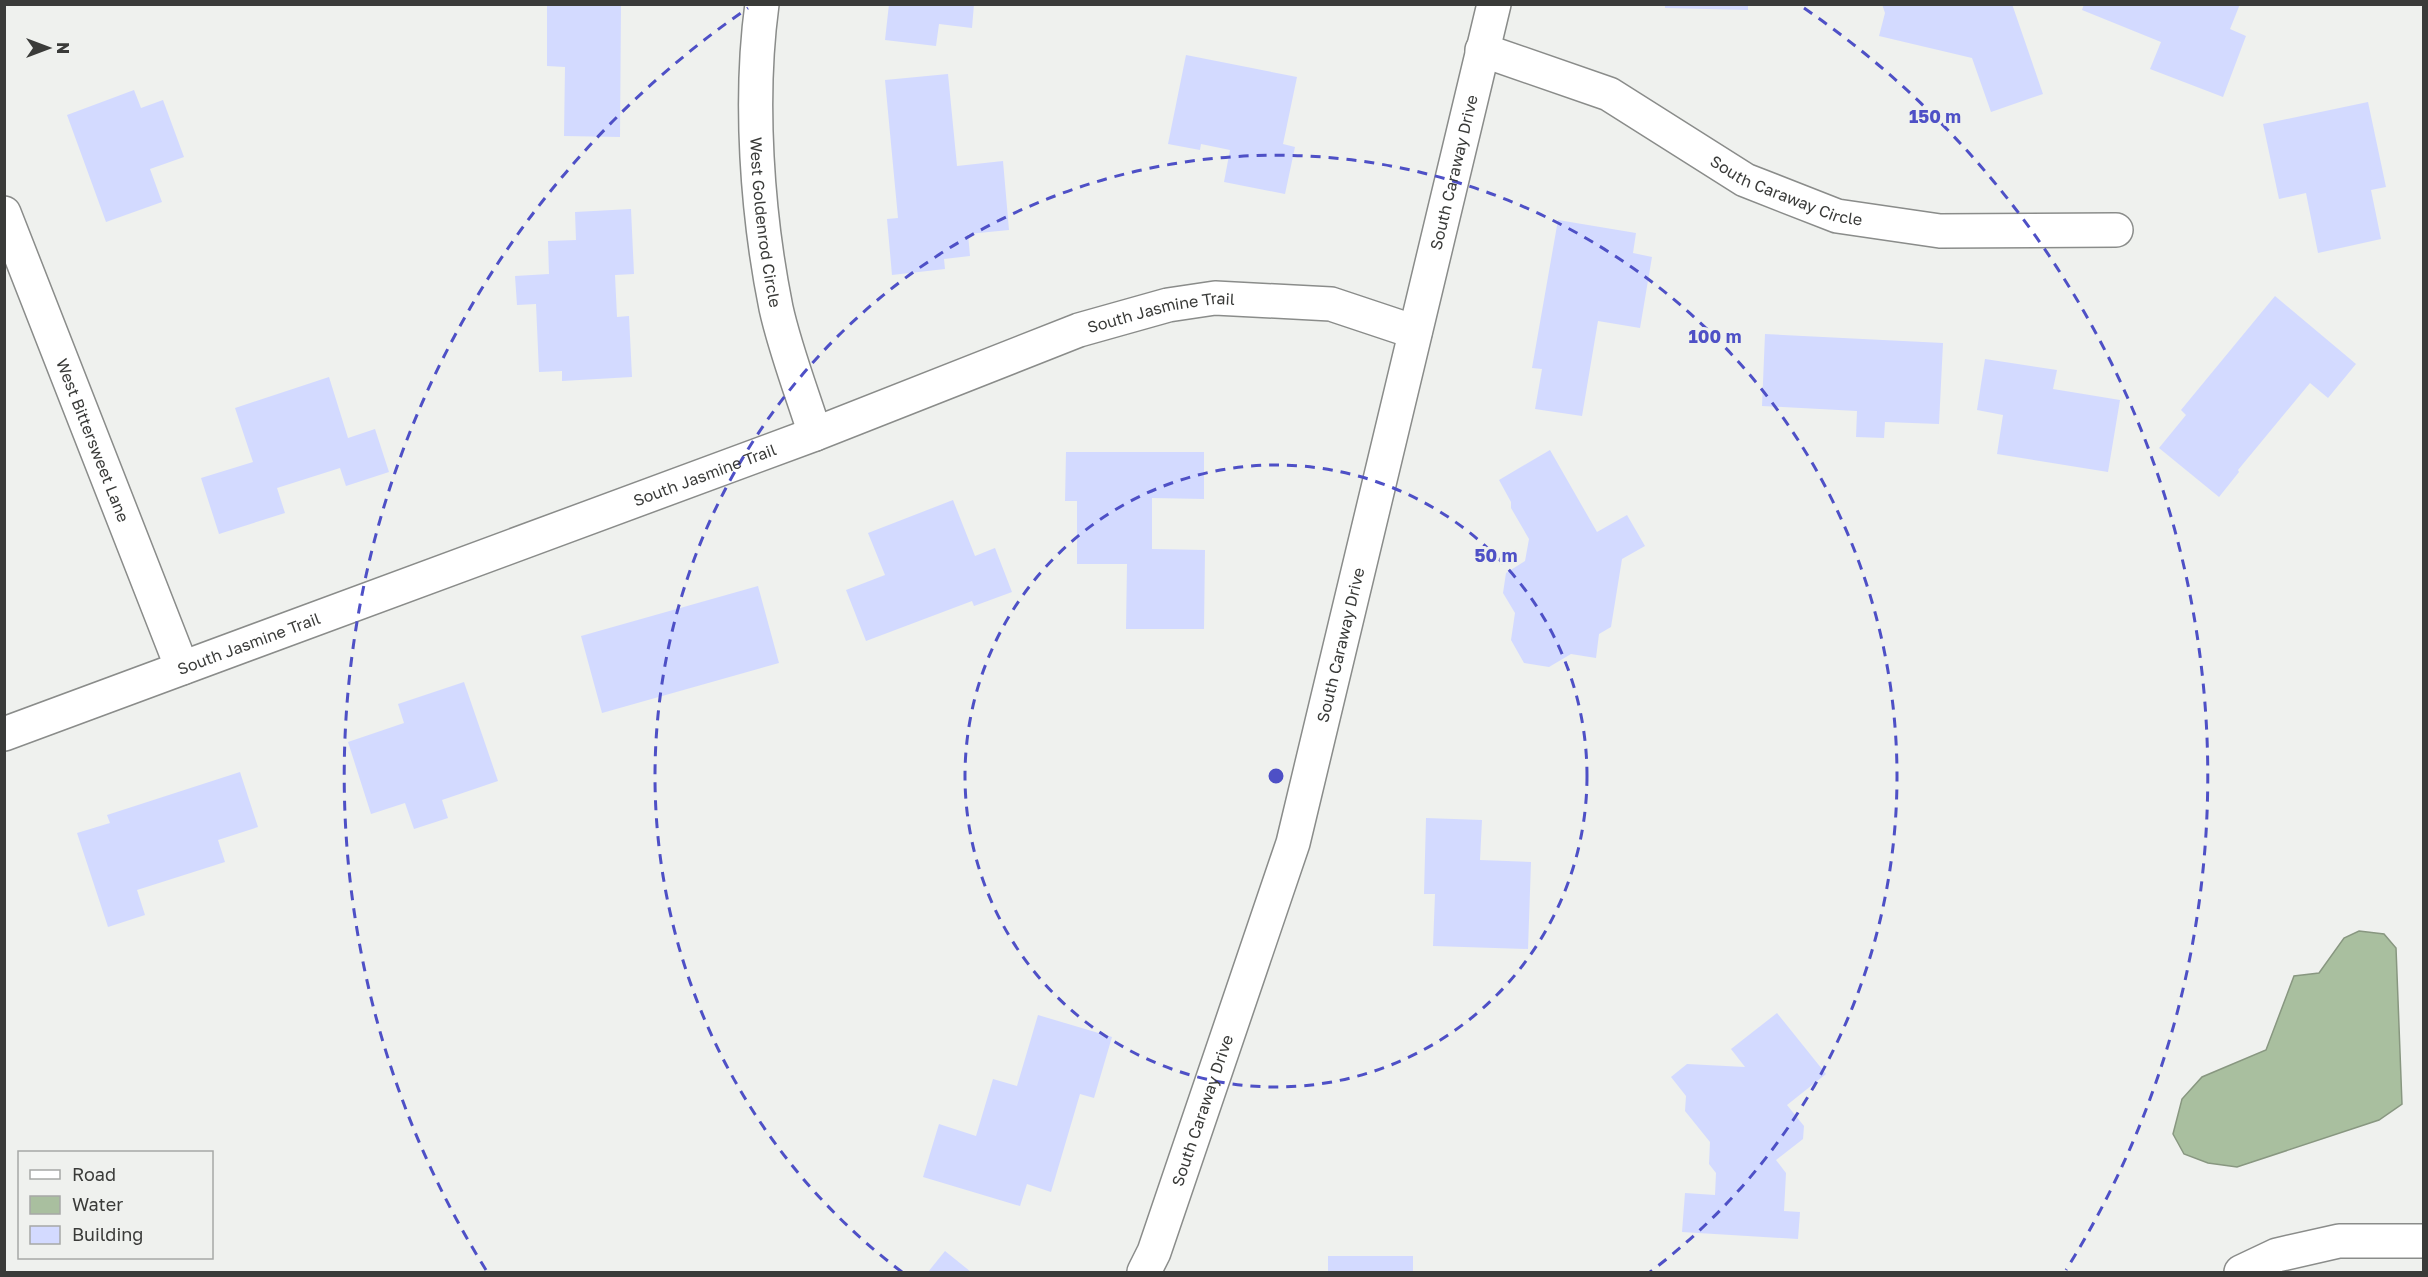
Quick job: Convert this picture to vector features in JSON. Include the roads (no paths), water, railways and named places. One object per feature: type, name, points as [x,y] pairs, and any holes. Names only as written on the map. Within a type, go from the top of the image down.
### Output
[{"type":"street","name":"West Goldenrod Circle","points":[[762,4],[759,28],[756,135],[762,222],[776,310],[815,434]]},
{"type":"street","name":"South Caraway Drive","points":[[1144,1272],[1158,1240],[1293,843],[1494,4]]},
{"type":"street","name":"South Caraway Circle","points":[[1482,50],[1609,94],[1745,180],[1837,216],[1940,231],[2116,230]]},
{"type":"street","name":"West Bittersweet Lane","points":[[4,213],[182,668]]},
{"type":"street","name":"South Jasmine Trail","points":[[4,734],[815,434],[1079,330],[1168,305],[1215,298],[1331,304],[1415,332]]},
{"type":"street","points":[[2241,1272],[2277,1255],[2339,1241],[2424,1240]]},
{"type":"water","points":[[2359,931],[2384,934],[2396,948],[2402,1104],[2379,1120],[2237,1167],[2208,1163],[2184,1154],[2173,1134],[2182,1099],[2202,1077],[2266,1050],[2294,976],[2319,973],[2344,938]]}]
